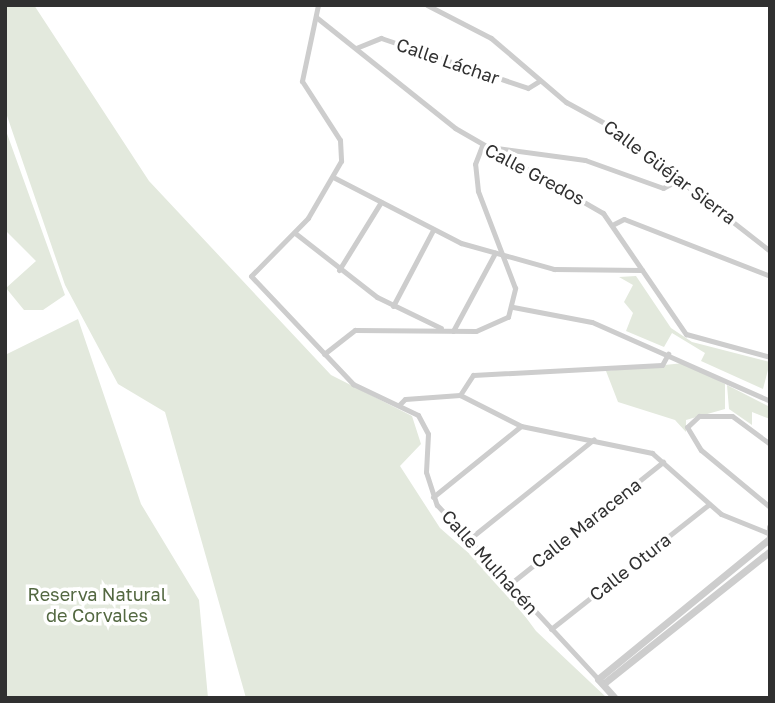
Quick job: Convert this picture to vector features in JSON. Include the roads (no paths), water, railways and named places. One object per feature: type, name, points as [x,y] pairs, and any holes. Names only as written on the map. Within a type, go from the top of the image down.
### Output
[{"type":"street","points":[[318,5],[302,81],[340,140],[341,161],[295,233],[339,270],[393,306],[444,330]]},
{"type":"street","name":"Calle Güéjar Sierra","points":[[427,5],[491,38],[539,81],[678,180],[770,251]]},
{"type":"street","name":"Calle Gredos","points":[[316,17],[482,146],[575,194],[614,223],[686,334],[769,356]]},
{"type":"street","name":"Calle Láchar","points":[[356,48],[381,38],[528,88],[539,81]]},
{"type":"street","points":[[324,354],[355,330],[488,330],[513,307],[515,288],[481,210],[475,163],[482,146],[585,160],[663,188],[678,180]]},
{"type":"street","points":[[333,177],[433,230],[498,254],[554,269],[642,270]]},
{"type":"street","points":[[339,270],[381,202]]},
{"type":"street","points":[[614,223],[624,219],[770,276]]},
{"type":"street","points":[[393,306],[433,230]]},
{"type":"street","name":"Calle Mulhacén","points":[[295,233],[251,276],[353,384],[399,405],[424,422],[433,497],[468,540],[615,698]]},
{"type":"street","points":[[453,331],[498,254]]},
{"type":"street","points":[[622,270],[636,260]]},
{"type":"street","points":[[513,307],[592,323],[668,354],[770,401]]},
{"type":"street","points":[[460,394],[473,375],[662,365],[668,354]]},
{"type":"street","points":[[399,405],[405,399],[460,394],[521,426],[652,453],[709,504],[769,536],[720,586]]},
{"type":"street","points":[[770,444],[732,416],[699,416],[687,426],[701,450],[770,507]]},
{"type":"street","points":[[433,497],[521,426]]},
{"type":"street","points":[[468,540],[594,439]]},
{"type":"street","name":"Calle Maracena","points":[[509,584],[663,462]]},
{"type":"street","name":"Calle Otura","points":[[551,629],[709,504]]},
{"type":"street","points":[[600,682],[720,586],[770,551]]},
{"type":"waterway","points":[[5,667],[5,677]]},
{"type":"park label","name":"Reserva Natural de Corvales","points":[[97,605]]}]
